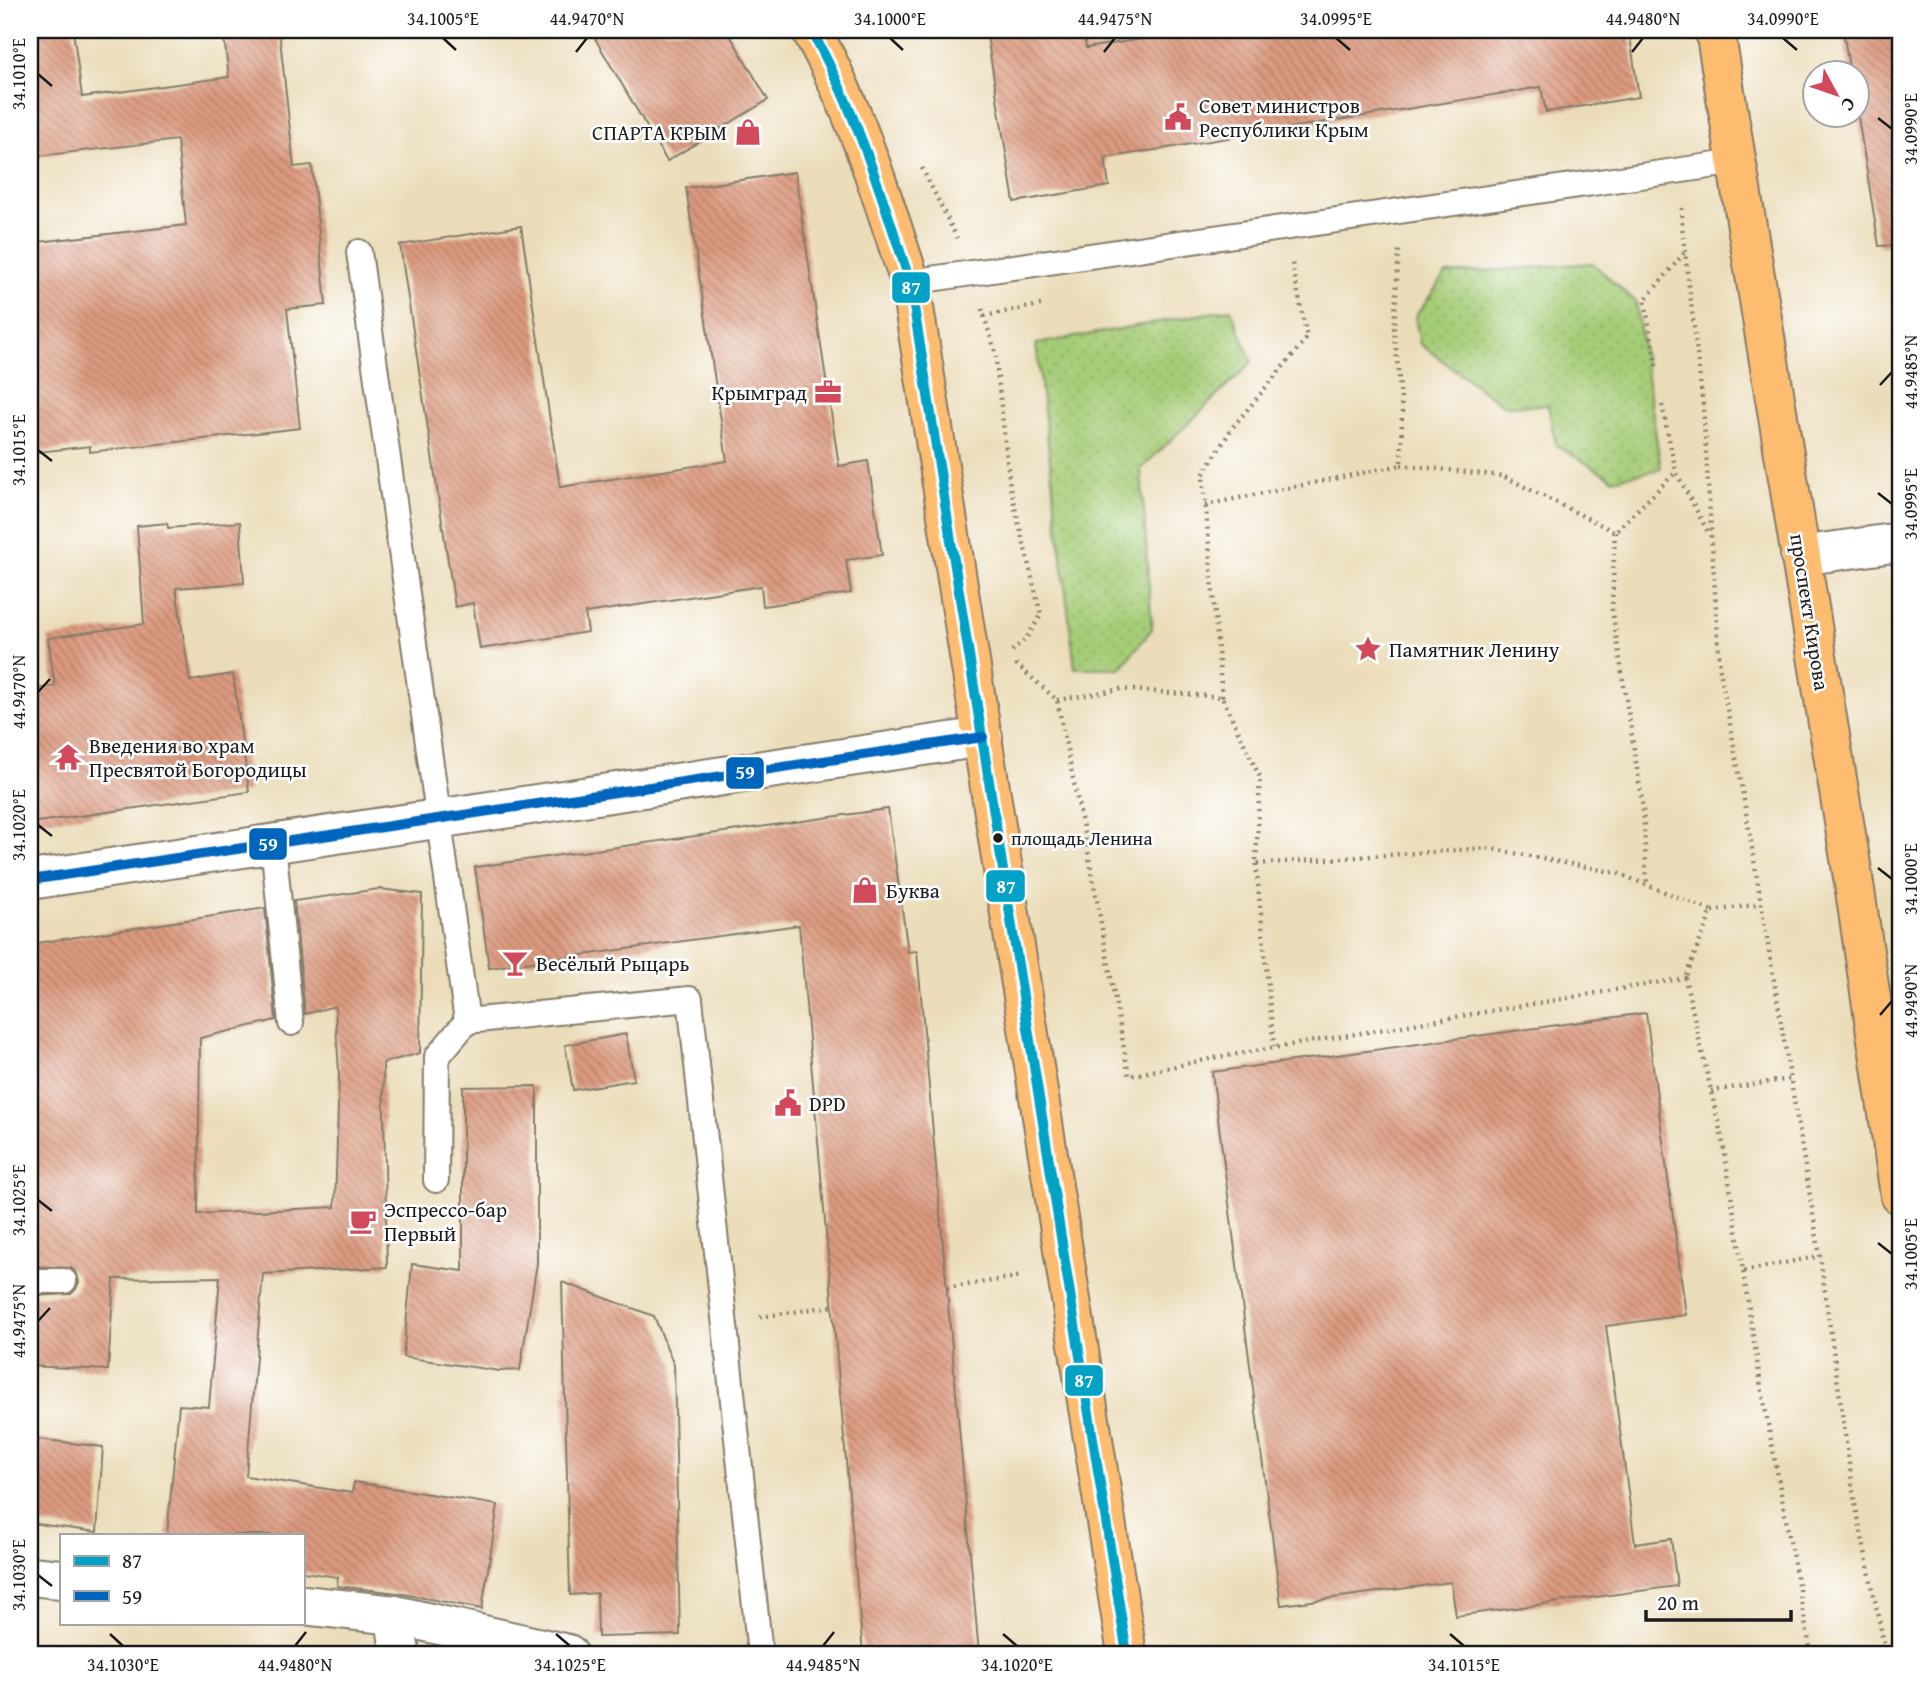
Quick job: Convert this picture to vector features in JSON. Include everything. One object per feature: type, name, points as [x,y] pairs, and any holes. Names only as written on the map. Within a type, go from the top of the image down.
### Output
[{"type":"main road","points":[[811,30],[832,68],[883,198],[910,282],[1127,1654]]},
{"type":"main road","name":"проспект Кирова","points":[[1716,30],[1895,1129],[1900,1195]]},
{"type":"street","points":[[1800,556],[1900,542]]},
{"type":"street","points":[[30,880],[983,737]]},
{"type":"street","points":[[30,1576],[60,1579]]},
{"type":"street","points":[[304,1605],[394,1615],[568,1654]]},
{"type":"street","points":[[394,1615],[400,1654]]},
{"type":"lane","points":[[910,282],[1737,162]]},
{"type":"lane","points":[[359,252],[467,1021]]},
{"type":"lane","points":[[273,843],[291,1023]]},
{"type":"lane","points":[[436,1180],[437,1057],[467,1021],[691,999],[760,1654]]},
{"type":"lane","points":[[30,1281],[64,1281]]},
{"type":"path","points":[[917,156],[953,228],[971,274],[995,351],[1010,487],[1041,615],[1027,637],[1007,656],[1057,700],[1129,1076],[1214,1058],[1685,978]]},
{"type":"path","points":[[1681,170],[1682,226],[1703,405],[1720,670],[1820,1256],[1854,1499],[1886,1654]]},
{"type":"path","points":[[1400,236],[1394,328],[1402,410],[1401,465]]},
{"type":"path","points":[[1657,366],[1645,300],[1685,251]]},
{"type":"path","points":[[1274,1048],[1256,864],[1260,777],[1222,697],[1203,475],[1232,428],[1307,338],[1291,257]]},
{"type":"path","points":[[1662,405],[1676,472],[1712,540]]},
{"type":"path","points":[[1206,505],[1401,465],[1503,477],[1615,532]]},
{"type":"path","points":[[1647,885],[1643,807],[1612,609],[1615,532],[1676,472]]},
{"type":"path","points":[[1057,700],[1121,689],[1222,697]]},
{"type":"path","points":[[1256,864],[1488,848],[1617,873],[1712,911],[1761,904]]},
{"type":"path","points":[[1712,911],[1685,978],[1723,1143],[1761,1386],[1811,1654]]},
{"type":"path","points":[[1711,1091],[1790,1079]]},
{"type":"path","points":[[1744,1270],[1820,1256]]},
{"type":"path","points":[[947,1288],[1026,1276]]},
{"type":"path","points":[[725,1323],[832,1306]]},
{"type":"green space","points":[[1592,263],[1636,302],[1661,469],[1613,479],[1556,445],[1548,405],[1504,406],[1420,344],[1415,317],[1446,274]]},
{"type":"green space","points":[[1231,309],[1252,362],[1141,469],[1152,629],[1121,668],[1075,668],[1036,344]]},
{"type":"building","points":[[30,30],[73,30],[82,97],[229,77],[223,30],[279,30],[294,167],[312,165],[326,305],[287,309],[300,428],[90,452],[90,446],[30,453],[30,243],[186,225],[177,140],[30,157]]},
{"type":"building","points":[[590,30],[727,30],[768,100],[667,161]]},
{"type":"building","name":"Совет министров Республики Крым","points":[[986,30],[1083,30],[1086,48],[1196,30],[1629,30],[1639,97],[1546,112],[1541,87],[1105,158],[1109,186],[1014,202]]},
{"type":"building","points":[[1843,30],[1900,30],[1900,245],[1879,246],[1860,130],[1870,130],[1870,60],[1848,60]]},
{"type":"building","points":[[795,172],[839,466],[868,461],[882,555],[846,560],[851,593],[763,606],[761,586],[585,613],[588,632],[480,649],[473,603],[455,607],[400,245],[521,226],[560,487],[727,461],[686,188]]},
{"type":"building","points":[[240,522],[244,583],[176,588],[190,681],[233,674],[249,792],[30,823],[30,690],[55,686],[48,638],[144,624],[137,526],[167,523],[168,528]]},
{"type":"building","points":[[888,809],[908,952],[917,951],[979,1654],[863,1654],[799,925],[489,968],[475,867]]},
{"type":"building","points":[[379,889],[422,894],[420,1053],[383,1063],[387,1267],[263,1274],[246,1476],[352,1493],[354,1482],[498,1505],[482,1609],[398,1593],[337,1586],[338,1577],[304,1572],[304,1534],[167,1534],[179,1405],[209,1407],[220,1277],[114,1279],[108,1370],[30,1366],[30,1296],[71,1294],[79,1282],[77,1274],[71,1268],[30,1266],[30,944],[265,908],[276,1020],[200,1038],[198,1214],[335,1207],[339,1073],[335,1006],[305,1014],[294,901]]},
{"type":"building","points":[[1646,1013],[1686,1315],[1606,1326],[1635,1544],[1671,1539],[1677,1586],[1456,1616],[1451,1582],[1281,1605],[1212,1072]]},
{"type":"building","points":[[626,1034],[634,1080],[573,1090],[565,1045]]},
{"type":"building","points":[[537,1086],[537,1263],[520,1370],[500,1371],[403,1357],[412,1264],[463,1271],[463,1087]]},
{"type":"building","points":[[562,1282],[654,1316],[674,1365],[680,1635],[598,1637],[597,1593],[570,1595]]},
{"type":"building","points":[[30,1438],[103,1447],[97,1532],[30,1523]]},
{"type":"transit line","name":"87","points":[[811,30],[854,121],[910,282],[1127,1654]]},
{"type":"transit line","name":"59","points":[[30,880],[983,737]]},
{"type":"place","name":"Совет министров Республики Крым","points":[[1178,117]]},
{"type":"place","name":"СПАРТА КРЫМ","points":[[748,132]]},
{"type":"place","name":"Крымград","points":[[828,392]]},
{"type":"place","name":"Памятник Ленину","points":[[1368,649]]},
{"type":"place","name":"Введения во храм Пресвятой Богородицы","points":[[68,757]]},
{"type":"place","name":"площадь Ленина","points":[[998,838]]},
{"type":"place","name":"Буква","points":[[865,890]]},
{"type":"place","name":"Весёлый Рыцарь","points":[[515,963]]},
{"type":"place","name":"DPD","points":[[788,1103]]},
{"type":"place","name":"Эспрессо-бар Первый","points":[[363,1221]]}]
